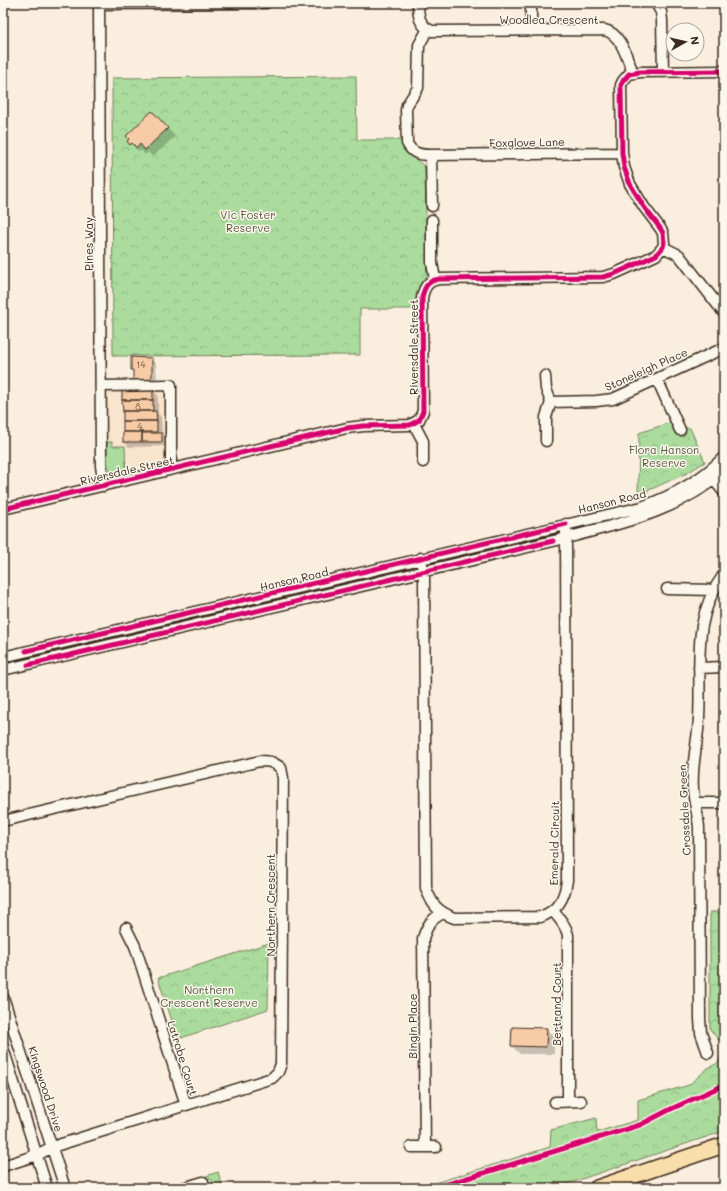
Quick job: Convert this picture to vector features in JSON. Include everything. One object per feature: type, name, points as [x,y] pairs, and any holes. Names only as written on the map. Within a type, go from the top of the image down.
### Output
[{"type":"highway","points":[[596,1188],[724,1145]]},
{"type":"street","points":[[99,4],[266,3]]},
{"type":"street","points":[[418,3],[420,20],[428,29]]},
{"type":"street","points":[[531,3],[531,31]]},
{"type":"street","points":[[656,3],[661,12],[662,20],[663,72]]},
{"type":"street","name":"Pines Way","points":[[99,4],[101,466],[104,486]]},
{"type":"street","name":"Woodlea Crescent","points":[[428,29],[439,31],[609,31],[617,38],[633,72]]},
{"type":"street","name":"Foxglove Lane","points":[[428,29],[419,45],[418,88],[407,105],[406,139],[409,147],[416,154],[622,153]]},
{"type":"street","points":[[432,220],[432,263],[435,280],[603,278],[656,255],[663,247],[663,233],[630,184],[624,167],[622,153],[621,85],[626,77],[633,72],[724,71]]},
{"type":"street","points":[[431,155],[432,206]]},
{"type":"street","points":[[663,247],[680,255],[724,313]]},
{"type":"street","name":"Riversdale Street","points":[[3,509],[347,428],[363,426],[404,426],[414,424],[419,420],[423,410],[422,298],[424,287],[435,280]]},
{"type":"street","name":"Stoneleigh Place","points":[[551,402],[613,399],[724,348]]},
{"type":"street","points":[[545,376],[546,389],[551,402],[546,417],[546,441]]},
{"type":"street","points":[[657,378],[680,430]]},
{"type":"street","points":[[101,386],[172,385],[172,469]]},
{"type":"street","points":[[414,424],[423,441],[423,462]]},
{"type":"street","name":"Hanson Road","points":[[3,670],[616,525],[660,510],[694,494],[717,473],[724,457]]},
{"type":"street","points":[[717,473],[724,492]]},
{"type":"street","name":"Hanson Road","points":[[3,657],[642,507],[657,502],[717,473]]},
{"type":"street","name":"Emerald Circuit","points":[[553,911],[564,897],[567,880],[566,524]]},
{"type":"street","points":[[421,558],[424,571],[426,888],[431,902],[443,913],[454,918],[535,918],[553,911]]},
{"type":"street","name":"Crossdale Green","points":[[708,1053],[701,1033],[700,1019],[699,828],[693,788],[693,767],[699,717],[701,627],[704,613],[713,590],[724,574]]},
{"type":"street","points":[[667,589],[713,590]]},
{"type":"street","points":[[699,668],[724,668]]},
{"type":"street","name":"Northern Crescent","points":[[3,821],[260,761],[271,761],[281,768],[283,778],[281,1064],[278,1072],[272,1078],[52,1147],[37,1155],[3,1166]]},
{"type":"street","points":[[696,803],[724,803]]},
{"type":"street","name":"Bertrand Court","points":[[553,911],[564,924],[568,935],[568,1101]]},
{"type":"street","name":"Bingin Place","points":[[425,1147],[423,938],[428,926],[434,918],[443,913]]},
{"type":"street","name":"Latrobe Court","points":[[126,928],[135,946],[186,1105]]},
{"type":"street","name":"Kingswood Drive","points":[[3,997],[5,1011],[65,1188]]},
{"type":"street","points":[[3,1048],[47,1188]]},
{"type":"street","points":[[555,1102],[581,1101]]},
{"type":"street","points":[[411,1147],[436,1147]]},
{"type":"street","points":[[183,1188],[203,1182],[204,1188]]},
{"type":"shaded area","points":[[107,382],[174,382],[175,456],[180,462],[120,475],[116,475],[110,471],[107,462]]},
{"type":"green space","name":"Vic Foster Reserve","points":[[356,76],[357,140],[402,140],[406,150],[425,167],[427,276],[418,291],[417,309],[360,309],[360,355],[113,356],[112,78]]},
{"type":"green space","name":"Flora Hanson Reserve","points":[[672,422],[684,428],[690,428],[705,462],[687,473],[638,495],[639,433]]},
{"type":"green space","points":[[107,442],[112,442],[112,446],[125,446],[126,475],[113,474],[110,470],[107,460]]},
{"type":"green space","points":[[710,912],[724,912],[724,1047],[710,1029]]},
{"type":"green space","name":"Northern Crescent Reserve","points":[[269,943],[268,1009],[178,1039],[158,978]]},
{"type":"green space","points":[[724,1051],[724,1131],[555,1188],[419,1188],[550,1147],[551,1130],[596,1118],[597,1132],[638,1120],[638,1100],[689,1085],[708,1068],[718,1063]]},
{"type":"green space","points":[[218,1172],[223,1188],[214,1188],[212,1180],[209,1178],[195,1180]]},
{"type":"building","points":[[152,111],[168,128],[145,150],[140,144],[137,148],[132,143],[130,145],[127,141],[129,139],[126,136]]},
{"type":"building","points":[[131,357],[152,358],[152,376],[149,380],[133,381]]},
{"type":"building","points":[[153,389],[153,400],[122,400],[122,390]]},
{"type":"building","points":[[122,400],[153,400],[153,411],[123,411]]},
{"type":"building","points":[[123,411],[156,411],[157,421],[123,421]]},
{"type":"building","points":[[123,421],[157,421],[157,432],[123,432]]},
{"type":"building","points":[[123,432],[142,432],[142,442],[123,442]]},
{"type":"building","points":[[142,433],[162,433],[162,442],[142,442]]},
{"type":"building","points":[[512,1027],[547,1028],[546,1047],[511,1046]]},
{"type":"cycle path","points":[[3,509],[347,428],[363,426],[410,425],[419,420],[423,411],[422,298],[427,285],[432,281],[440,279],[603,277],[614,274],[656,255],[663,247],[663,233],[644,207],[630,184],[624,167],[622,153],[621,85],[629,74],[640,72],[724,71]]},
{"type":"cycle path","points":[[26,651],[566,524]]},
{"type":"cycle path","points":[[28,665],[553,541]]},
{"type":"cycle path","points":[[435,1188],[640,1125],[724,1085]]}]
